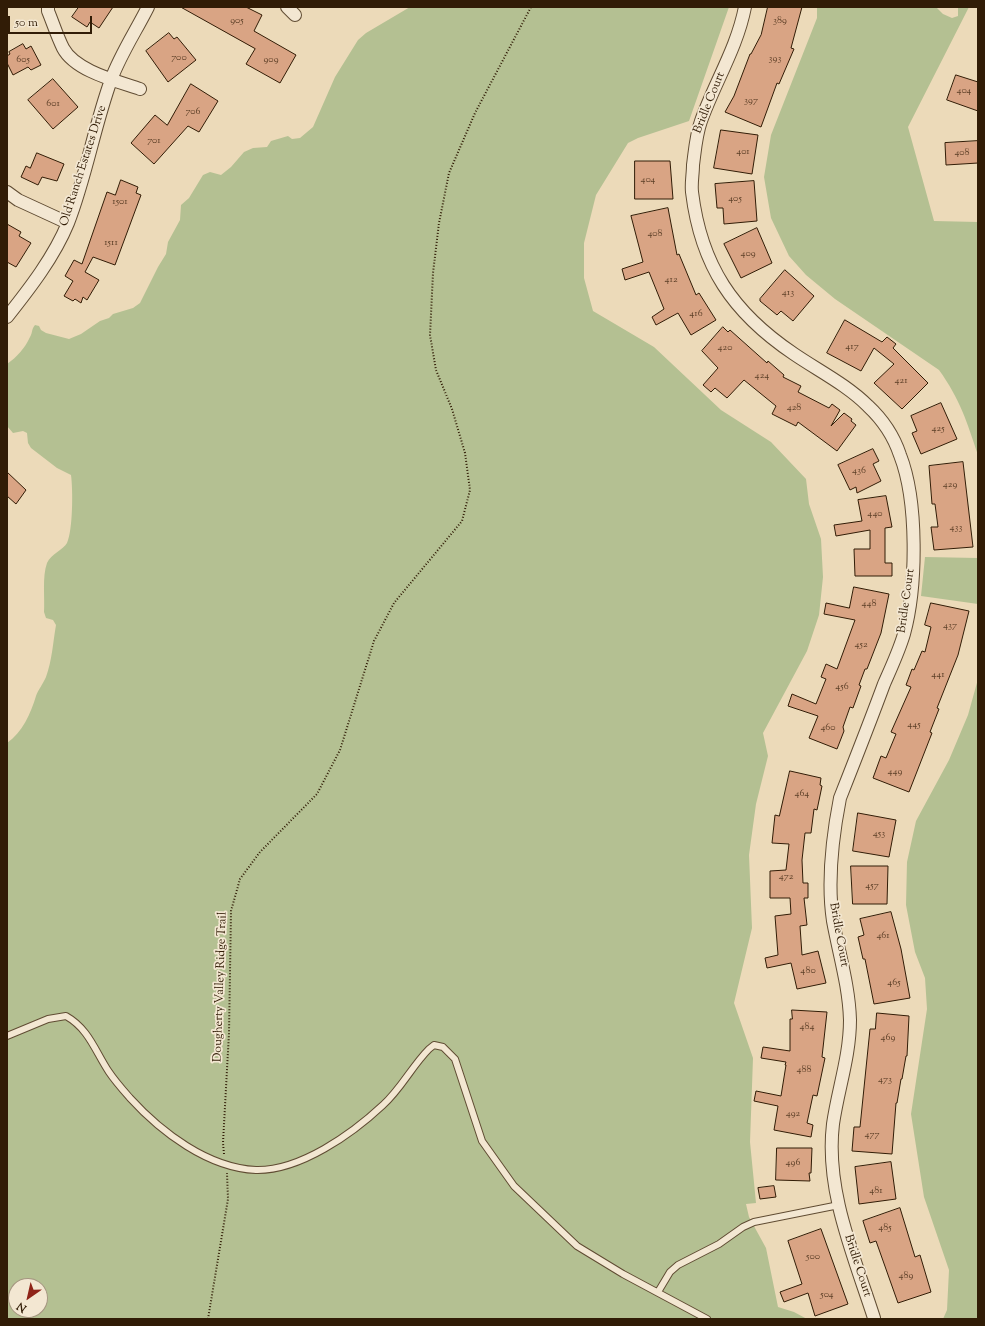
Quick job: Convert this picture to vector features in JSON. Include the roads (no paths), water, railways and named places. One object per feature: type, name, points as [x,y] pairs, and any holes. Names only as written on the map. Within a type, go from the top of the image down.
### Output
[{"type":"street","points":[[48,7],[63,49],[81,66],[111,79],[140,89]]},
{"type":"street","name":"Old Ranch Estates Drive","points":[[7,317],[26,293],[51,256],[68,223],[111,79],[148,7]]},
{"type":"street","name":"Bridle Court","points":[[745,7],[738,35],[701,122],[695,143],[692,190],[700,236],[714,270],[724,289],[756,325],[792,352],[853,393],[882,422],[894,441],[901,456],[908,485],[913,532],[912,568],[904,634],[840,798],[835,827],[831,893],[834,922],[848,991],[850,1020],[846,1064],[833,1124],[834,1178],[846,1231],[874,1318]]},
{"type":"street","points":[[7,192],[18,200],[68,223]]},
{"type":"lane","points":[[7,1036],[60,1016],[66,1016],[74,1020],[92,1040],[109,1073],[130,1098],[158,1125],[195,1150],[226,1165],[257,1170],[284,1166],[318,1153],[360,1125],[384,1105],[429,1049],[434,1045],[443,1047],[455,1060],[482,1141],[514,1186],[577,1246],[623,1274],[706,1319]]},
{"type":"lane","points":[[658,1292],[670,1272],[678,1265],[719,1244],[743,1227],[754,1222],[839,1205]]}]
